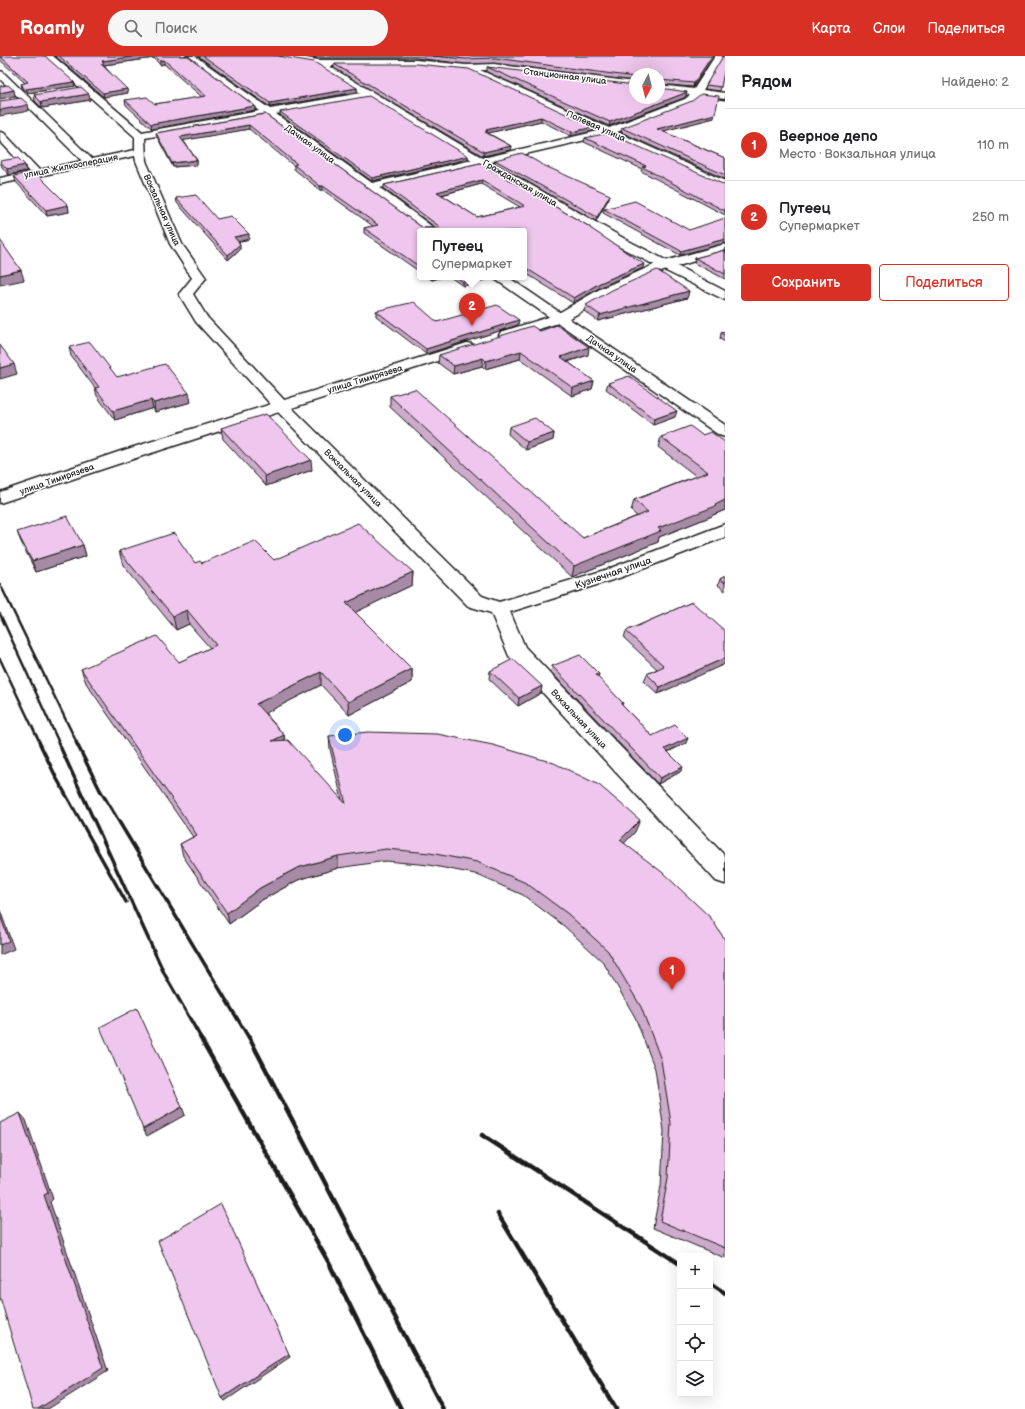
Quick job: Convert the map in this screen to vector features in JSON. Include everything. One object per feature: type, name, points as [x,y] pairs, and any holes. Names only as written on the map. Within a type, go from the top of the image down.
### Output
[{"type":"street","points":[[48,56],[140,136],[371,94]]},
{"type":"street","name":"Дачная улица","points":[[189,56],[428,228]]},
{"type":"street","name":"Станционная улица","points":[[279,56],[318,63],[416,63],[466,68],[494,67],[629,84]]},
{"type":"street","points":[[369,187],[481,160],[609,132],[688,101],[697,93],[719,56]]},
{"type":"street","name":"Гражданская улица","points":[[318,63],[663,266],[725,296]]},
{"type":"street","name":"Полевая улица","points":[[466,68],[725,185]]},
{"type":"street","points":[[0,74],[89,162]]},
{"type":"street","points":[[71,91],[86,88]]},
{"type":"street","points":[[665,89],[725,96]]},
{"type":"street","points":[[697,93],[725,104]]},
{"type":"street","points":[[12,101],[40,96]]},
{"type":"street","points":[[0,135],[36,173]]},
{"type":"street","name":"Вокзальная улица","points":[[140,136],[141,160],[176,244],[199,278],[186,294],[202,319],[281,406],[475,601],[499,609],[516,651],[725,873]]},
{"type":"street","name":"улица Жилкооперация","points":[[0,181],[141,152]]},
{"type":"street","points":[[494,339],[560,318],[605,292],[663,266],[725,248]]},
{"type":"street","name":"Дачная улица","points":[[503,280],[725,432]]},
{"type":"street","name":"улица Тимирязева","points":[[0,498],[127,455],[479,344]]},
{"type":"street","name":"Кузнечная улица","points":[[499,609],[615,573],[725,530]]},
{"type":"building","points":[[0,56],[45,56],[74,82],[26,89],[21,84],[28,82]]},
{"type":"building","points":[[59,56],[138,56],[102,61],[104,63],[101,64],[127,89],[103,93]]},
{"type":"building","points":[[155,56],[188,56],[255,106],[151,124],[125,100],[147,97],[155,104],[206,96],[164,60],[160,61]]},
{"type":"building","points":[[203,56],[278,56],[314,62],[357,88],[270,103]]},
{"type":"building","points":[[432,56],[712,56],[694,83],[665,81],[665,68],[629,68],[629,76],[495,58],[466,59]]},
{"type":"building","points":[[723,56],[725,56],[725,67],[721,87],[706,85]]},
{"type":"building","points":[[334,64],[416,64],[469,69],[594,127],[572,132],[541,117],[486,130],[488,131],[485,132],[511,146],[484,152]]},
{"type":"building","points":[[487,67],[629,84],[629,104],[656,104],[610,122]]},
{"type":"building","points":[[8,85],[14,90],[0,93],[0,86]]},
{"type":"building","points":[[81,87],[89,94],[41,102],[34,95]]},
{"type":"building","points":[[665,89],[687,92],[665,101]]},
{"type":"building","points":[[701,94],[719,96],[715,114],[657,129],[725,158],[725,175],[622,128],[692,101]]},
{"type":"building","points":[[369,96],[468,156],[372,178],[280,112]]},
{"type":"building","points":[[21,98],[28,104],[0,110],[0,101]]},
{"type":"building","points":[[265,114],[423,228],[417,228],[417,265],[364,228],[378,225],[323,186],[320,186],[294,165],[297,164],[249,125],[180,137],[197,160],[172,163],[156,133]]},
{"type":"building","points":[[608,133],[725,185],[725,211],[642,167],[646,166],[585,138]]},
{"type":"building","points":[[522,153],[543,165],[610,195],[597,217],[495,160]]},
{"type":"building","points":[[18,158],[25,165],[7,169],[0,161]]},
{"type":"building","points":[[480,163],[590,227],[644,264],[600,283],[574,298],[527,269],[527,228],[438,228],[440,227],[384,185]],"holes":[[[482,180],[525,206],[477,217],[437,192]]]},
{"type":"building","points":[[35,172],[68,205],[46,210],[14,176]]},
{"type":"building","points":[[196,195],[217,219],[231,216],[249,234],[234,237],[240,244],[228,255],[176,198]]},
{"type":"building","points":[[635,201],[689,230],[725,218],[725,239],[681,251],[604,209]]},
{"type":"building","points":[[0,240],[21,270],[0,275]]},
{"type":"building","points":[[725,250],[725,274],[695,258]]},
{"type":"building","points":[[657,270],[689,291],[600,315],[586,305],[612,290]]},
{"type":"building","points":[[414,302],[437,322],[497,305],[519,320],[426,349],[376,311]]},
{"type":"building","points":[[557,325],[589,347],[561,357],[594,381],[573,388],[521,351],[486,361],[483,358],[454,366],[439,355],[532,326],[540,331]]},
{"type":"building","points":[[90,342],[117,377],[165,364],[189,393],[154,403],[151,400],[113,411],[95,388],[99,387],[69,347]]},
{"type":"building","points":[[0,345],[14,364],[0,368]]},
{"type":"building","points":[[629,376],[677,411],[654,419],[608,383]]},
{"type":"building","points":[[415,389],[583,538],[648,512],[634,500],[708,472],[661,437],[690,426],[702,435],[711,432],[725,442],[725,500],[715,505],[716,506],[658,528],[661,531],[574,566],[390,396]]},
{"type":"building","points":[[266,414],[311,460],[265,476],[221,428]]},
{"type":"building","points":[[535,418],[554,433],[527,442],[509,427]]},
{"type":"building","points":[[67,516],[83,545],[32,561],[17,532]]},
{"type":"building","points":[[358,523],[413,572],[346,603],[412,669],[348,702],[321,672],[256,704],[284,735],[272,741],[288,740],[346,804],[329,736],[368,732],[437,734],[493,745],[554,763],[599,785],[640,820],[620,840],[662,872],[711,918],[725,940],[725,1248],[660,1221],[668,1178],[671,1123],[661,1060],[641,1007],[608,951],[568,914],[526,883],[477,862],[430,853],[386,849],[338,856],[297,868],[260,888],[227,913],[180,844],[197,835],[81,669],[157,636],[179,662],[216,645],[187,610],[173,616],[119,551],[174,533],[195,563],[200,561],[202,563],[255,541],[274,560]]},
{"type":"building","points":[[725,576],[725,583],[720,579]]},
{"type":"building","points":[[692,602],[725,631],[725,658],[660,687],[647,674],[664,666],[626,631]]},
{"type":"building","points":[[580,655],[599,674],[596,675],[623,703],[621,704],[652,736],[675,725],[688,738],[665,749],[683,767],[660,778],[552,666]]},
{"type":"building","points":[[513,659],[542,686],[519,698],[490,671]]},
{"type":"building","points":[[0,915],[9,941],[0,945]]},
{"type":"building","points":[[137,1008],[182,1107],[143,1129],[100,1027]]},
{"type":"building","points":[[20,1113],[48,1193],[44,1195],[103,1368],[38,1409],[33,1409],[0,1297],[0,1123]]},
{"type":"building","points":[[221,1204],[289,1354],[222,1398],[158,1241]]},
{"type":"railway","points":[[0,584],[77,743]]},
{"type":"railway","points":[[0,614],[59,743]]},
{"type":"railway","points":[[0,659],[40,743]]},
{"type":"railway","points":[[39,742],[57,779],[126,902]]},
{"type":"railway","points":[[58,742],[165,975],[201,1038]]},
{"type":"railway","points":[[76,742],[100,790],[249,1038]]},
{"type":"railway","points":[[200,1037],[329,1263],[401,1409]]},
{"type":"railway","points":[[249,1037],[443,1409]]},
{"type":"railway","points":[[482,1135],[677,1262]]},
{"type":"railway","points":[[498,1214],[616,1409]]},
{"type":"railway","points":[[713,1285],[725,1293]]},
{"type":"place","name":"Путеец","points":[[472,326]]},
{"type":"place","name":"Веерное депо","points":[[672,990]]}]
